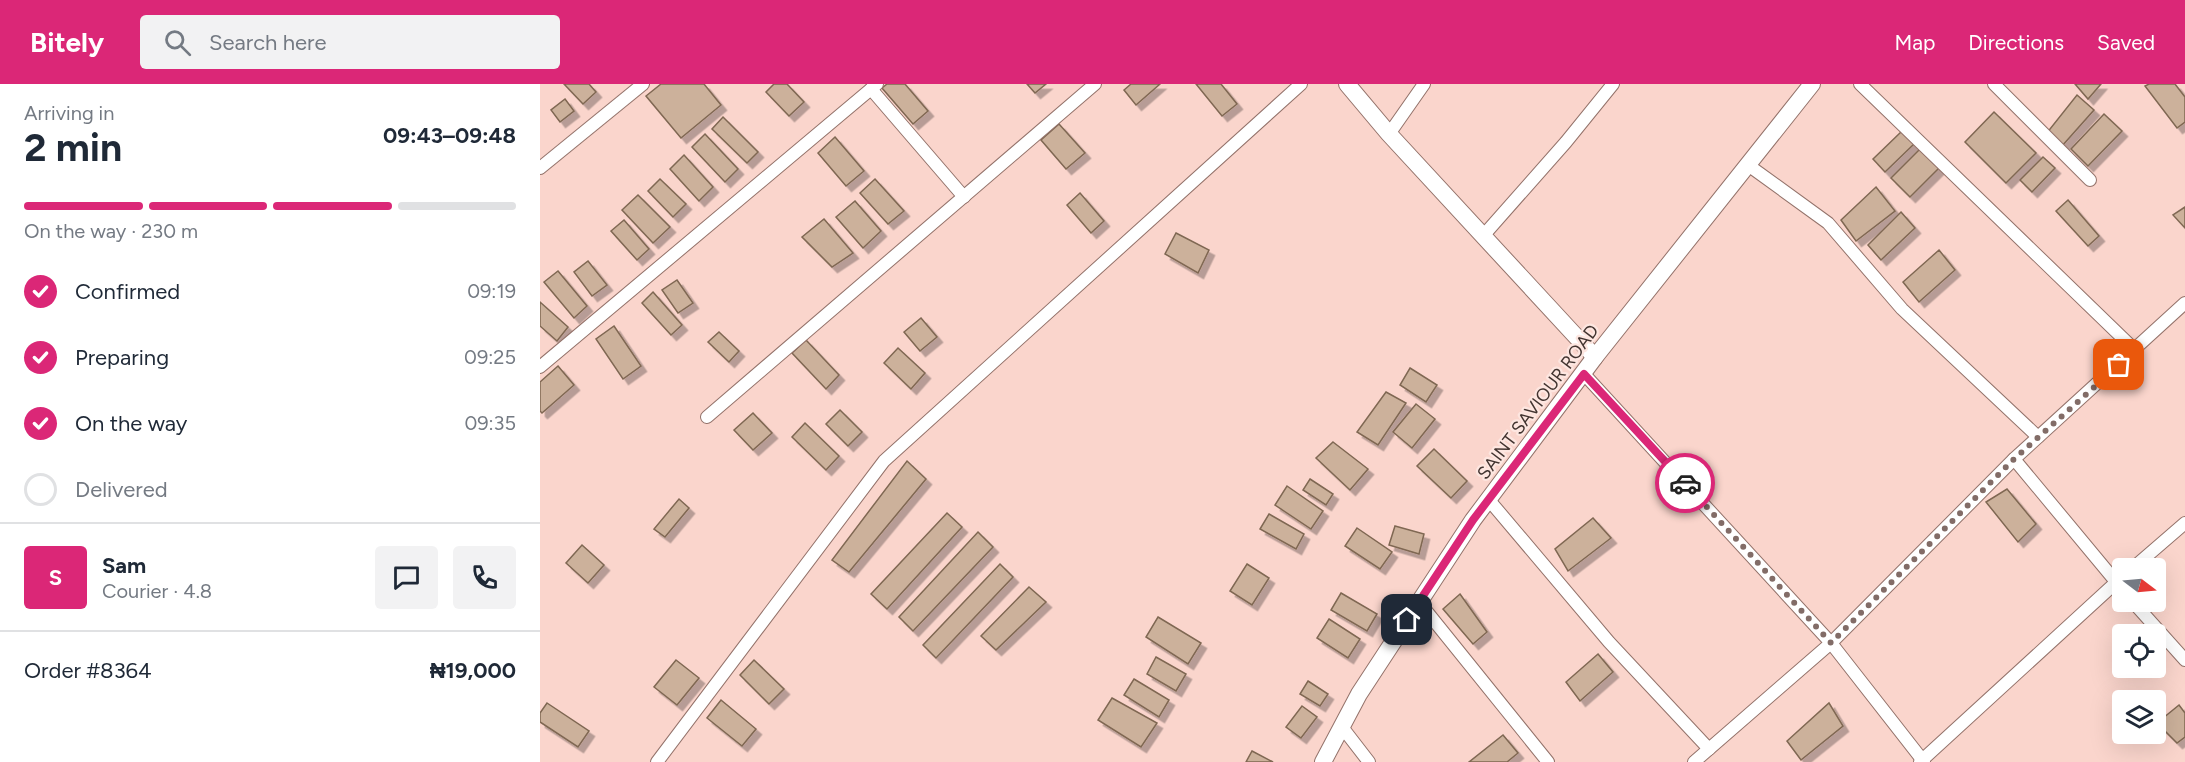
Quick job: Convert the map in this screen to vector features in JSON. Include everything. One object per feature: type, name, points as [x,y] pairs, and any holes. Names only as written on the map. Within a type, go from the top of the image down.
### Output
[{"type":"street","points":[[540,168],[643,84]]},
{"type":"street","points":[[707,417],[1095,84]]},
{"type":"street","points":[[657,762],[884,461],[1301,84]]},
{"type":"street","points":[[1347,84],[1389,134],[1595,357]]},
{"type":"street","points":[[1389,134],[1424,84]]},
{"type":"street","points":[[1483,236],[1566,142],[1613,84]]},
{"type":"street","name":"SAINT SAVIOUR ROAD","points":[[1323,762],[1359,694],[1489,500],[1595,357],[1812,84]]},
{"type":"street","points":[[1860,84],[2135,350]]},
{"type":"street","points":[[1994,84],[2090,180]]},
{"type":"street","points":[[540,367],[874,86],[964,197]]},
{"type":"street","points":[[1748,165],[1827,223],[1902,309],[2038,437]]},
{"type":"street","points":[[1694,762],[1831,643],[2014,459],[2185,303]]},
{"type":"street","points":[[1584,374],[1831,643],[1922,761],[2112,591]]},
{"type":"street","points":[[2014,459],[2112,573]]},
{"type":"street","points":[[1489,500],[1609,642],[1709,749]]},
{"type":"street","points":[[2145,558],[2185,523]]},
{"type":"street","points":[[1419,602],[1548,762]]},
{"type":"street","points":[[2142,612],[2185,660]]},
{"type":"street","points":[[1342,727],[1369,762]]},
{"type":"building","points":[[564,84],[589,84],[596,92],[583,104]]},
{"type":"building","points":[[661,84],[704,84],[721,105],[681,138],[646,96]]},
{"type":"building","points":[[774,84],[787,84],[804,102],[789,116],[766,92]]},
{"type":"building","points":[[887,84],[905,84],[928,111],[913,124],[882,88]]},
{"type":"building","points":[[1027,84],[1046,84],[1035,93]]},
{"type":"building","points":[[1131,84],[1160,84],[1136,105],[1124,90]]},
{"type":"building","points":[[1196,84],[1221,84],[1237,104],[1222,116]]},
{"type":"building","points":[[2075,84],[2101,84],[2088,99]]},
{"type":"building","points":[[2175,84],[2185,97],[2185,122],[2177,128],[2145,86]]},
{"type":"building","points":[[2077,95],[2094,110],[2062,146],[2046,134]]},
{"type":"building","points":[[565,99],[574,111],[560,122],[551,110]]},
{"type":"building","points":[[1994,112],[2036,153],[2006,183],[1965,142]]},
{"type":"building","points":[[2104,114],[2122,131],[2088,166],[2071,149]]},
{"type":"building","points":[[723,117],[758,152],[747,163],[712,129]]},
{"type":"building","points":[[1059,124],[1085,153],[1066,169],[1041,140]]},
{"type":"building","points":[[1902,131],[1914,144],[1885,172],[1873,159]]},
{"type":"building","points":[[705,134],[738,169],[725,182],[692,147]]},
{"type":"building","points":[[835,137],[864,171],[846,186],[818,153]]},
{"type":"building","points":[[1923,146],[1942,165],[1910,197],[1891,178]]},
{"type":"building","points":[[684,155],[713,187],[699,201],[670,169]]},
{"type":"building","points":[[2043,157],[2055,168],[2032,192],[2020,180]]},
{"type":"building","points":[[660,179],[686,204],[673,217],[648,191]]},
{"type":"building","points":[[875,179],[904,211],[888,224],[860,193]]},
{"type":"building","points":[[1876,187],[1895,211],[1856,241],[1841,220]]},
{"type":"building","points":[[1080,193],[1104,221],[1091,233],[1067,205]]},
{"type":"building","points":[[638,195],[670,227],[653,243],[622,210]]},
{"type":"building","points":[[2068,200],[2099,236],[2088,246],[2056,211]]},
{"type":"building","points":[[855,201],[881,231],[863,248],[836,217]]},
{"type":"building","points":[[2185,207],[2185,228],[2173,215]]},
{"type":"building","points":[[1901,212],[1915,228],[1881,260],[1868,245]]},
{"type":"building","points":[[824,219],[853,253],[832,267],[802,237]]},
{"type":"building","points":[[624,220],[649,249],[637,260],[611,231]]},
{"type":"building","points":[[1176,233],[1209,250],[1198,273],[1165,254]]},
{"type":"building","points":[[1939,250],[1955,270],[1919,302],[1903,282]]},
{"type":"building","points":[[588,261],[607,285],[592,296],[574,272]]},
{"type":"building","points":[[558,271],[587,306],[574,318],[544,282]]},
{"type":"building","points":[[677,280],[693,303],[678,313],[662,290]]},
{"type":"building","points":[[653,292],[682,325],[671,335],[642,303]]},
{"type":"building","points":[[540,302],[568,327],[557,341],[540,326]]},
{"type":"building","points":[[921,318],[937,337],[920,351],[904,332]]},
{"type":"building","points":[[614,326],[641,366],[623,379],[596,339]]},
{"type":"building","points":[[719,332],[739,351],[729,362],[708,342]]},
{"type":"building","points":[[806,340],[839,375],[826,389],[792,353]]},
{"type":"building","points":[[898,348],[925,373],[911,389],[884,363]]},
{"type":"building","points":[[558,366],[574,385],[542,413],[540,411],[540,382]]},
{"type":"building","points":[[1410,368],[1437,385],[1426,402],[1400,385]]},
{"type":"building","points":[[1386,392],[1406,403],[1378,445],[1357,432]]},
{"type":"building","points":[[1416,404],[1435,419],[1412,448],[1393,432]]},
{"type":"building","points":[[840,410],[862,432],[848,446],[826,424]]},
{"type":"building","points":[[753,413],[772,433],[753,450],[734,430]]},
{"type":"building","points":[[805,423],[839,456],[826,470],[792,437]]},
{"type":"building","points":[[1333,442],[1368,469],[1350,490],[1316,458]]},
{"type":"building","points":[[1434,449],[1467,481],[1451,498],[1417,466]]},
{"type":"building","points":[[907,461],[926,479],[849,572],[832,560]]},
{"type":"building","points":[[1310,479],[1333,494],[1326,505],[1303,490]]},
{"type":"building","points":[[1287,486],[1323,511],[1311,529],[1275,505]]},
{"type":"building","points":[[2007,489],[2036,524],[2018,542],[1986,502]]},
{"type":"building","points":[[679,499],[689,508],[665,537],[654,529]]},
{"type":"building","points":[[947,513],[962,527],[887,609],[871,594]]},
{"type":"building","points":[[1269,514],[1304,534],[1296,549],[1260,529]]},
{"type":"building","points":[[1593,518],[1611,538],[1568,571],[1555,549]]},
{"type":"building","points":[[1395,526],[1424,534],[1419,554],[1389,545]]},
{"type":"building","points":[[1357,528],[1392,552],[1380,569],[1345,546]]},
{"type":"building","points":[[978,532],[993,547],[913,631],[899,617]]},
{"type":"building","points":[[582,545],[604,565],[588,583],[566,563]]},
{"type":"building","points":[[1000,564],[1013,577],[936,658],[923,645]]},
{"type":"building","points":[[1247,564],[1269,578],[1252,605],[1230,591]]},
{"type":"building","points":[[1029,587],[1046,602],[996,650],[981,636]]},
{"type":"building","points":[[1341,593],[1377,614],[1367,631],[1331,610]]},
{"type":"building","points":[[1460,594],[1487,632],[1473,644],[1443,609]]},
{"type":"building","points":[[1158,617],[1201,643],[1188,664],[1146,637]]},
{"type":"building","points":[[1329,619],[1360,639],[1348,658],[1317,638]]},
{"type":"building","points":[[1598,654],[1613,672],[1580,701],[1566,682]]},
{"type":"building","points":[[1156,657],[1186,674],[1176,691],[1147,674]]},
{"type":"building","points":[[676,660],[699,678],[677,705],[654,687]]},
{"type":"building","points":[[754,660],[784,689],[769,704],[740,675]]},
{"type":"building","points":[[1134,679],[1169,700],[1159,717],[1124,695]]},
{"type":"building","points":[[1308,681],[1328,694],[1320,706],[1300,694]]},
{"type":"building","points":[[1112,698],[1157,723],[1141,747],[1098,720]]},
{"type":"building","points":[[721,700],[756,729],[742,746],[707,718]]},
{"type":"building","points":[[547,703],[589,731],[578,747],[540,722],[540,713]]},
{"type":"building","points":[[1829,703],[1843,726],[1801,760],[1787,741]]},
{"type":"building","points":[[2179,705],[2185,713],[2185,737],[2177,743],[2166,732],[2166,716]]},
{"type":"building","points":[[1302,706],[1317,717],[1301,738],[1286,727]]},
{"type":"building","points":[[1503,735],[1518,753],[1507,762],[1469,762]]},
{"type":"building","points":[[1252,751],[1273,762],[1246,762]]},
{"type":"way so far","points":[[1685,483],[1831,643],[2014,459],[2119,365]]},
{"type":"route","points":[[1407,620],[1473,520],[1584,374],[1685,483]]}]
